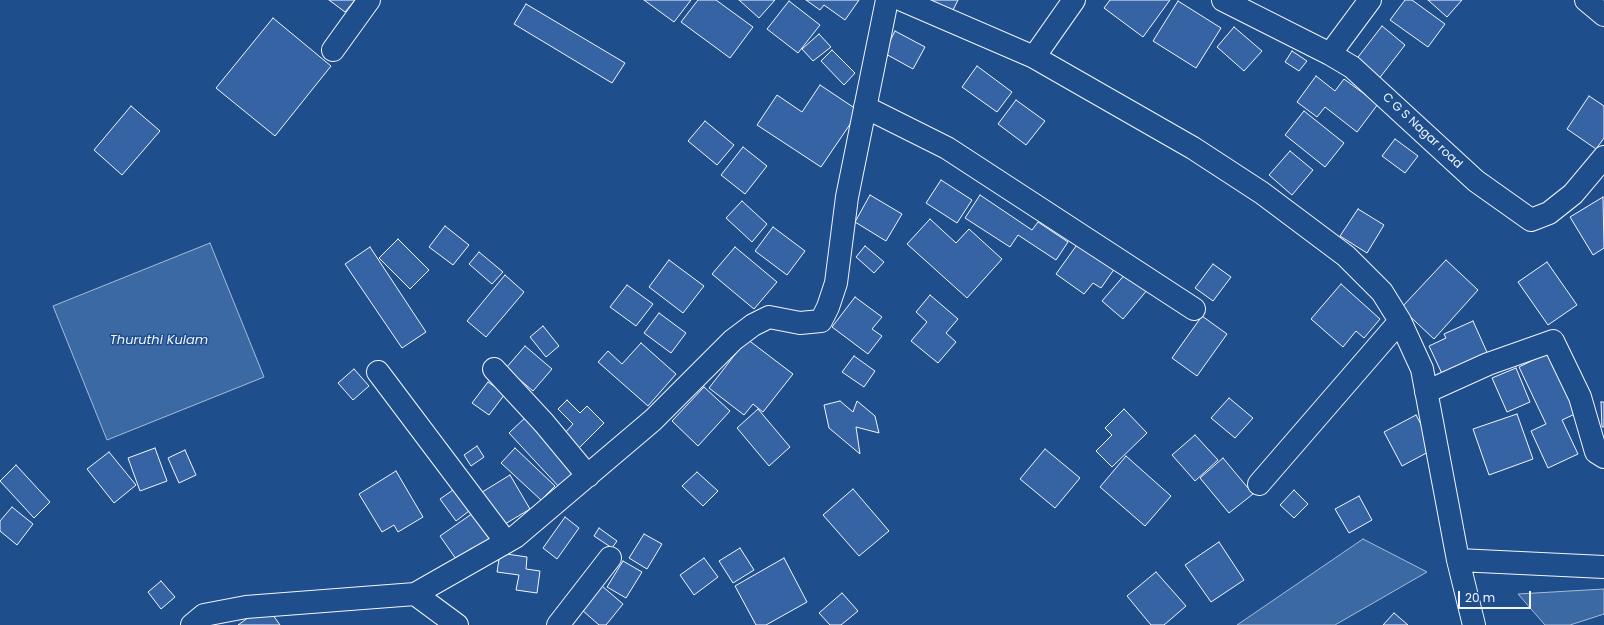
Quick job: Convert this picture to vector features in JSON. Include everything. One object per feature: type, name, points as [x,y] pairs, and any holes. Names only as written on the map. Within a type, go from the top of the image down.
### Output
[{"type":"street","points":[[333,50],[369,0]]},
{"type":"street","points":[[192,625],[204,615],[246,607],[415,594],[515,537],[653,420],[733,340],[754,325],[769,317],[800,323],[821,321],[828,307],[836,283],[847,197],[887,0]]},
{"type":"street","points":[[902,0],[1034,57],[1193,148],[1262,193],[1346,256],[1382,292],[1400,321],[1422,369],[1458,560],[1472,618]]},
{"type":"street","points":[[1034,57],[1074,0]]},
{"type":"street","name":"C G S Nagar road","points":[[1223,0],[1330,54],[1352,67],[1476,181],[1531,220],[1549,213],[1573,194],[1604,157]]},
{"type":"street","points":[[1330,54],[1370,0]]},
{"type":"street","points":[[1586,0],[1604,15]]},
{"type":"street","points":[[865,107],[947,148],[1194,309]]},
{"type":"street","points":[[1259,484],[1400,321]]},
{"type":"street","points":[[1426,392],[1488,364],[1553,342],[1580,397],[1596,452],[1604,457]]},
{"type":"street","points":[[494,369],[544,423],[588,476]]},
{"type":"street","points":[[378,372],[506,542]]},
{"type":"street","points":[[558,625],[610,558]]},
{"type":"street","points":[[1458,560],[1604,567]]},
{"type":"street","points":[[415,594],[457,625]]},
{"type":"water","name":"Thuruthi Kulam","points":[[210,243],[264,377],[107,440],[53,306]]},
{"type":"water","points":[[1363,539],[1427,572],[1335,625],[1237,625]]},
{"type":"water","points":[[1604,589],[1604,614],[1570,625],[1545,625],[1518,594]]},
{"type":"building","points":[[329,0],[355,0],[345,12]]},
{"type":"building","points":[[644,0],[691,0],[674,22]]},
{"type":"building","points":[[698,0],[716,0],[753,27],[730,58],[681,22]]},
{"type":"building","points":[[739,0],[775,0],[759,18]]},
{"type":"building","points":[[806,0],[859,0],[845,20],[824,5],[820,10]]},
{"type":"building","points":[[917,0],[958,0],[950,16]]},
{"type":"building","points":[[1110,0],[1170,0],[1143,37],[1104,8]]},
{"type":"building","points":[[1405,0],[1412,0],[1445,24],[1428,47],[1390,20]]},
{"type":"building","points":[[1428,0],[1462,0],[1447,17]]},
{"type":"building","points":[[789,1],[820,25],[798,53],[767,29]]},
{"type":"building","points":[[1178,1],[1221,28],[1196,68],[1153,41]]},
{"type":"building","points":[[526,4],[625,63],[612,83],[514,24]]},
{"type":"building","points":[[273,18],[331,66],[275,136],[216,88]]},
{"type":"building","points":[[1382,26],[1405,45],[1378,80],[1355,61]]},
{"type":"building","points":[[1234,27],[1262,51],[1244,71],[1217,47]]},
{"type":"building","points":[[895,31],[925,47],[913,69],[884,53]]},
{"type":"building","points":[[819,34],[831,47],[813,61],[802,49]]},
{"type":"building","points":[[832,50],[855,73],[844,85],[821,61]]},
{"type":"building","points":[[1292,51],[1307,61],[1299,71],[1285,62]]},
{"type":"building","points":[[977,66],[1012,92],[997,112],[962,87]]},
{"type":"building","points":[[1316,76],[1335,91],[1344,79],[1378,104],[1357,132],[1325,107],[1317,117],[1297,102]]},
{"type":"building","points":[[820,85],[859,111],[821,167],[757,125],[777,95],[802,112]]},
{"type":"building","points":[[1589,96],[1604,106],[1604,138],[1596,149],[1567,129]]},
{"type":"building","points":[[1016,100],[1045,121],[1026,145],[998,124]]},
{"type":"building","points":[[131,106],[160,131],[122,175],[94,150]]},
{"type":"building","points":[[1304,111],[1344,143],[1325,167],[1285,135]]},
{"type":"building","points":[[705,121],[734,145],[717,165],[688,141]]},
{"type":"building","points":[[1395,139],[1418,156],[1405,173],[1382,156]]},
{"type":"building","points":[[743,147],[767,166],[745,194],[721,175]]},
{"type":"building","points":[[1290,151],[1313,170],[1292,195],[1269,175]]},
{"type":"building","points":[[941,180],[972,200],[957,223],[926,203]]},
{"type":"building","points":[[870,195],[902,214],[886,241],[855,222]]},
{"type":"building","points":[[980,195],[1032,230],[1038,222],[1068,242],[1056,260],[1018,235],[1010,247],[965,218]]},
{"type":"building","points":[[1603,197],[1604,248],[1593,255],[1570,217]]},
{"type":"building","points":[[742,201],[767,224],[752,242],[726,218]]},
{"type":"building","points":[[1358,209],[1384,225],[1367,253],[1340,236]]},
{"type":"building","points":[[930,219],[956,243],[969,229],[1002,259],[967,298],[907,244]]},
{"type":"building","points":[[445,226],[469,245],[453,265],[429,247]]},
{"type":"building","points":[[773,227],[805,251],[787,275],[755,251]]},
{"type":"building","points":[[398,239],[429,270],[410,289],[379,258]]},
{"type":"building","points":[[1079,242],[1115,268],[1101,288],[1093,283],[1084,294],[1056,274]]},
{"type":"building","points":[[865,246],[884,262],[874,273],[856,257]]},
{"type":"building","points":[[370,247],[426,332],[402,348],[345,264]]},
{"type":"building","points":[[735,247],[777,282],[754,309],[712,274]]},
{"type":"building","points":[[479,252],[503,272],[492,284],[469,264]]},
{"type":"building","points":[[669,260],[704,286],[683,313],[649,287]]},
{"type":"building","points":[[1446,260],[1478,290],[1434,339],[1401,308]]},
{"type":"building","points":[[1547,262],[1577,305],[1548,325],[1518,282]]},
{"type":"building","points":[[1213,264],[1231,277],[1213,301],[1195,288]]},
{"type":"building","points":[[1127,272],[1148,289],[1123,319],[1102,301]]},
{"type":"building","points":[[505,275],[524,292],[486,337],[467,321]]},
{"type":"building","points":[[1341,284],[1380,319],[1364,338],[1356,331],[1343,347],[1311,319]]},
{"type":"building","points":[[627,285],[653,304],[636,326],[610,307]]},
{"type":"building","points":[[930,295],[958,319],[946,333],[956,342],[938,363],[911,341],[927,322],[916,312]]},
{"type":"building","points":[[855,297],[882,317],[872,329],[882,336],[868,354],[832,327]]},
{"type":"building","points":[[659,313],[686,333],[671,353],[644,333]]},
{"type":"building","points":[[1202,316],[1227,334],[1197,376],[1172,358]]},
{"type":"building","points":[[1473,321],[1490,359],[1445,380],[1429,346],[1446,338],[1444,334]]},
{"type":"building","points":[[543,326],[559,346],[546,357],[530,337]]},
{"type":"building","points":[[747,339],[793,374],[763,412],[753,404],[744,415],[709,388]]},
{"type":"building","points":[[641,343],[676,374],[648,406],[598,362],[608,351],[622,364]]},
{"type":"building","points":[[525,346],[552,369],[533,391],[506,368]]},
{"type":"building","points":[[1548,353],[1577,413],[1562,420],[1578,454],[1548,468],[1531,431],[1546,424],[1519,367]]},
{"type":"building","points":[[854,356],[875,371],[864,387],[842,372]]},
{"type":"building","points":[[1516,368],[1530,402],[1507,412],[1492,378]]},
{"type":"building","points":[[354,369],[369,386],[353,400],[338,383]]},
{"type":"building","points":[[488,382],[505,394],[489,415],[472,403]]},
{"type":"building","points":[[704,387],[730,411],[698,446],[672,421]]},
{"type":"building","points":[[1229,398],[1253,418],[1235,438],[1211,418]]},
{"type":"building","points":[[567,400],[580,413],[587,406],[604,423],[578,449],[563,435],[573,424],[558,409]]},
{"type":"building","points":[[840,401],[853,412],[857,401],[875,416],[879,433],[856,427],[860,454],[829,428],[824,405]]},
{"type":"building","points":[[1601,402],[1604,402],[1604,427],[1602,427]]},
{"type":"building","points":[[758,409],[790,447],[769,466],[737,428]]},
{"type":"building","points":[[1124,409],[1147,433],[1112,467],[1096,451],[1112,435],[1105,428]]},
{"type":"building","points":[[1517,414],[1533,459],[1489,475],[1473,429]]},
{"type":"building","points":[[528,415],[579,471],[560,488],[509,433]]},
{"type":"building","points":[[1416,415],[1434,449],[1402,466],[1384,432]]},
{"type":"building","points":[[1195,435],[1218,460],[1195,481],[1172,455]]},
{"type":"building","points":[[477,446],[484,457],[471,466],[464,455]]},
{"type":"building","points":[[155,448],[167,481],[140,491],[128,458]]},
{"type":"building","points":[[515,448],[555,486],[541,500],[501,463]]},
{"type":"building","points":[[1045,449],[1080,478],[1055,508],[1020,479]]},
{"type":"building","points":[[185,450],[196,475],[179,483],[168,458]]},
{"type":"building","points":[[109,452],[136,485],[114,503],[87,469]]},
{"type":"building","points":[[1126,456],[1171,496],[1145,526],[1100,487]]},
{"type":"building","points":[[1223,458],[1253,494],[1229,513],[1200,478]]},
{"type":"building","points":[[16,465],[50,502],[34,518],[0,481]]},
{"type":"building","points":[[396,471],[423,517],[398,532],[394,525],[382,532],[359,494]]},
{"type":"building","points":[[697,472],[718,491],[703,506],[682,486]]},
{"type":"building","points":[[510,475],[530,509],[500,527],[479,494]]},
{"type":"building","points":[[853,489],[889,531],[859,556],[823,515]]},
{"type":"building","points":[[453,490],[469,511],[456,521],[440,499]]},
{"type":"building","points":[[1294,490],[1308,504],[1294,518],[1280,505]]},
{"type":"building","points":[[1359,496],[1372,520],[1349,533],[1335,509]]},
{"type":"building","points":[[12,507],[33,524],[17,545],[0,531],[0,521]]},
{"type":"building","points":[[476,511],[497,541],[477,555],[472,548],[456,559],[440,536]]},
{"type":"building","points":[[565,517],[579,528],[557,559],[543,548]]},
{"type":"building","points":[[599,528],[617,541],[612,548],[594,536]]},
{"type":"building","points":[[644,534],[662,544],[647,569],[629,558]]},
{"type":"building","points":[[1219,542],[1244,580],[1211,602],[1185,565]]},
{"type":"building","points":[[740,548],[754,570],[733,583],[719,561]]},
{"type":"building","points":[[500,553],[527,557],[526,569],[540,571],[537,593],[516,590],[519,575],[497,572]]},
{"type":"building","points":[[704,558],[718,577],[694,595],[680,575]]},
{"type":"building","points":[[784,558],[807,602],[766,625],[756,625],[735,586]]},
{"type":"building","points":[[623,561],[642,572],[626,598],[607,587]]},
{"type":"building","points":[[1156,572],[1186,606],[1164,625],[1151,625],[1127,596]]},
{"type":"building","points":[[161,581],[175,597],[161,609],[148,592]]},
{"type":"building","points":[[602,586],[623,604],[606,625],[599,625],[582,610]]},
{"type":"building","points":[[842,593],[858,611],[841,625],[830,625],[819,613]]},
{"type":"building","points":[[266,605],[280,625],[238,625]]},
{"type":"building","points":[[1394,613],[1408,625],[1383,625]]}]
